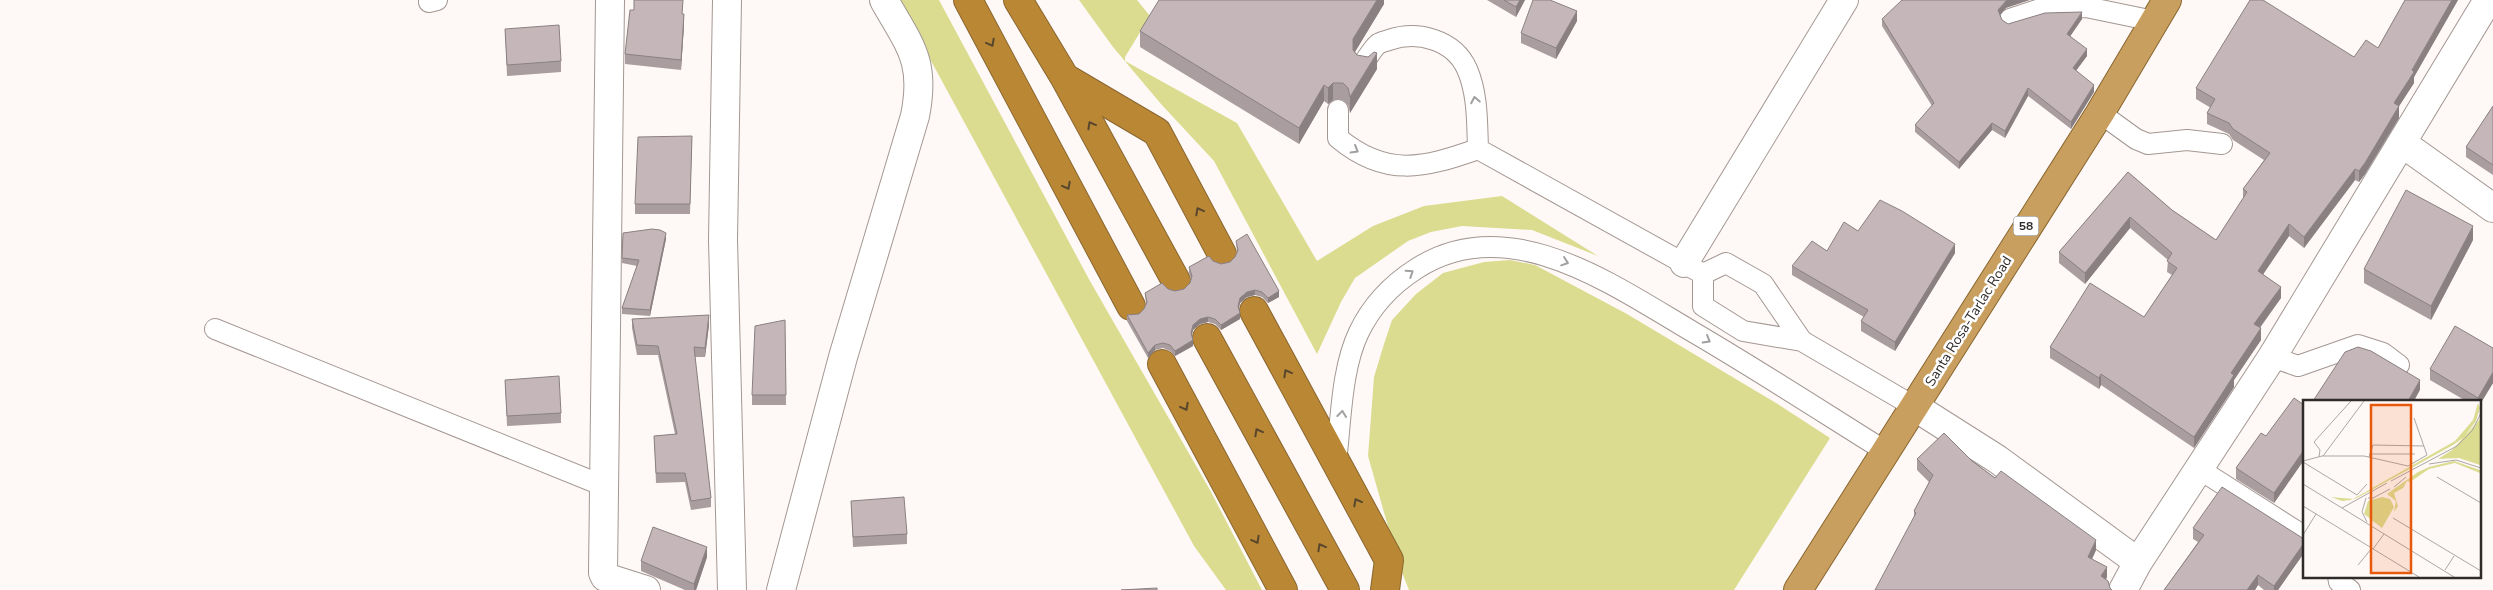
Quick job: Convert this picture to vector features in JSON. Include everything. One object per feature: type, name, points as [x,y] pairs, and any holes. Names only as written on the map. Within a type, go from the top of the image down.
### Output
[{"type":"highway","points":[[968,0],[1131,306]]},
{"type":"highway","points":[[1018,0],[1065,78],[1176,281]]},
{"type":"highway","name":"Santa Rosa-Tarlac Road","points":[[1798,590],[1885,451],[1915,407],[2025,228],[2100,113],[2161,10]]},
{"type":"highway","points":[[1065,78],[1157,132],[1222,254]]},
{"type":"highway","points":[[1254,311],[1389,560],[1385,590]]},
{"type":"highway","points":[[1207,338],[1345,590]]},
{"type":"highway","points":[[1162,364],[1283,590]]},
{"type":"street","points":[[610,0],[603,573],[605,576],[646,590]]},
{"type":"street","points":[[727,0],[723,240],[732,590]]},
{"type":"street","points":[[781,590],[843,357],[915,116],[919,93],[919,72],[912,49],[884,0]]},
{"type":"street","points":[[1693,268],[1844,0]]},
{"type":"street","points":[[1915,407],[1997,459],[2131,582],[2199,469],[2272,357],[2488,0]]},
{"type":"street","points":[[2402,143],[2493,208]]},
{"type":"lane","points":[[2010,19],[2043,8],[2086,7],[2161,10]]},
{"type":"lane","points":[[1364,62],[1379,43],[1400,36],[1421,36],[1443,43],[1457,53],[1467,70],[1476,103],[1478,149]]},
{"type":"lane","points":[[1338,110],[1338,138],[1354,151],[1396,165],[1419,166],[1438,163],[1478,149],[1693,268],[1726,263],[1763,284],[1802,341]]},
{"type":"lane","points":[[2100,113],[2136,139],[2148,144],[2187,140],[2222,144]]},
{"type":"lane","points":[[1336,462],[1346,376],[1358,334],[1374,305],[1399,280],[1430,260],[1458,250],[1490,247],[1530,252],[1568,263],[1602,278],[1726,351],[1885,451]]},
{"type":"lane","points":[[1693,268],[1704,306],[1743,331],[1802,341],[1915,407]]},
{"type":"lane","points":[[215,329],[604,486]]},
{"type":"lane","points":[[2272,357],[2298,366],[2358,345],[2383,353],[2399,365]]},
{"type":"lane","points":[[2199,469],[2303,535]]},
{"type":"lane","points":[[2338,578],[2339,582],[2350,590]]},
{"type":"green space","points":[[898,0],[939,0],[1090,281],[1210,490],[1262,590],[1226,590],[1194,546]]},
{"type":"green space","points":[[1079,0],[1137,0],[1150,16],[1125,57],[1125,61],[1237,123],[1317,261],[1373,226],[1424,206],[1502,196],[1598,256],[1532,230],[1462,226],[1431,232],[1408,241],[1355,278],[1341,302],[1317,354],[1214,161],[1161,104],[1113,47]]},
{"type":"green space","points":[[1510,260],[1535,265],[1627,314],[1776,403],[1830,438],[1734,590],[1409,590],[1399,565],[1368,456],[1374,377],[1384,344],[1392,320],[1416,294],[1443,273],[1484,262]]},
{"type":"building","points":[[634,0],[683,0],[681,60],[625,54],[630,10],[634,10]]},
{"type":"building","points":[[1159,0],[1377,0],[1353,39],[1353,50],[1357,55],[1368,57],[1374,52],[1377,53],[1350,97],[1348,88],[1343,83],[1333,83],[1328,88],[1324,85],[1299,128],[1140,31]]},
{"type":"building","points":[[1504,0],[1520,0],[1516,7]]},
{"type":"building","points":[[1533,0],[1550,0],[1577,11],[1556,48],[1521,33]]},
{"type":"building","points":[[1902,0],[2009,0],[1998,10],[2002,20],[2008,24],[2045,13],[2082,12],[2067,34],[2087,49],[2073,68],[2094,85],[2071,122],[2028,88],[2005,131],[1992,123],[1959,162],[1915,125],[1934,103],[1882,19]]},
{"type":"building","points":[[2250,0],[2263,0],[2354,57],[2366,40],[2378,48],[2405,0],[2452,0],[2412,70],[2414,72],[2394,103],[2399,106],[2365,163],[2359,171],[2355,169],[2304,237],[2289,224],[2258,271],[2281,287],[2254,324],[2261,328],[2231,373],[2234,375],[2194,437],[2101,374],[2099,378],[2050,347],[2090,283],[2144,317],[2177,268],[2167,261],[2172,253],[2130,217],[2085,273],[2059,252],[2128,172],[2172,210],[2216,240],[2247,192],[2243,189],[2270,153],[2233,129],[2229,123],[2207,113],[2215,99],[2196,88]]},
{"type":"building","points":[[559,25],[561,61],[507,65],[505,29]]},
{"type":"building","points":[[2493,106],[2493,165],[2466,147]]},
{"type":"building","points":[[692,136],[690,204],[635,204],[638,137]]},
{"type":"building","points":[[2406,190],[2473,226],[2431,306],[2364,269]]},
{"type":"building","points":[[1880,200],[1902,211],[1955,244],[1895,342],[1861,321],[1868,310],[1792,266],[1812,241],[1827,251],[1844,222],[1858,231]]},
{"type":"building","points":[[652,229],[666,233],[650,310],[622,308],[639,260],[622,258],[623,233]]},
{"type":"building","points":[[1247,234],[1279,291],[1268,298],[1262,292],[1255,290],[1247,292],[1240,298],[1238,306],[1240,313],[1221,325],[1215,319],[1208,317],[1200,319],[1193,325],[1191,333],[1193,340],[1175,351],[1170,345],[1163,343],[1155,345],[1148,353],[1127,315],[1139,314],[1144,309],[1147,302],[1145,293],[1162,283],[1168,289],[1175,291],[1184,289],[1190,283],[1192,276],[1189,267],[1209,256],[1213,261],[1221,264],[1230,262],[1238,250],[1236,241]]},
{"type":"building","points":[[709,315],[705,348],[694,347],[711,498],[691,501],[685,473],[656,473],[654,436],[677,434],[658,346],[637,345],[632,319]]},
{"type":"building","points":[[785,320],[786,395],[752,395],[755,326]]},
{"type":"building","points":[[2455,326],[2493,348],[2493,372],[2478,398],[2430,369]]},
{"type":"building","points":[[2358,347],[2371,351],[2420,380],[2409,400],[2314,400],[2345,352]]},
{"type":"building","points":[[559,376],[561,413],[507,416],[505,380]]},
{"type":"building","points":[[2294,398],[2303,404],[2303,451],[2274,493],[2236,468],[2261,433],[2266,436]]},
{"type":"building","points":[[1944,433],[1972,461],[1995,478],[2001,471],[2096,540],[2088,557],[2107,567],[2101,576],[2108,581],[2112,590],[1875,590],[1916,513],[1914,511],[1933,475],[1917,459]]},
{"type":"building","points":[[2222,487],[2303,538],[2303,544],[2274,586],[2258,575],[2247,590],[2164,590],[2204,535],[2193,528]]},
{"type":"building","points":[[904,497],[907,534],[853,537],[851,501]]},
{"type":"building","points":[[653,527],[707,547],[694,584],[641,561]]},
{"type":"building","points":[[1157,588],[1157,590],[1121,590]]}]
